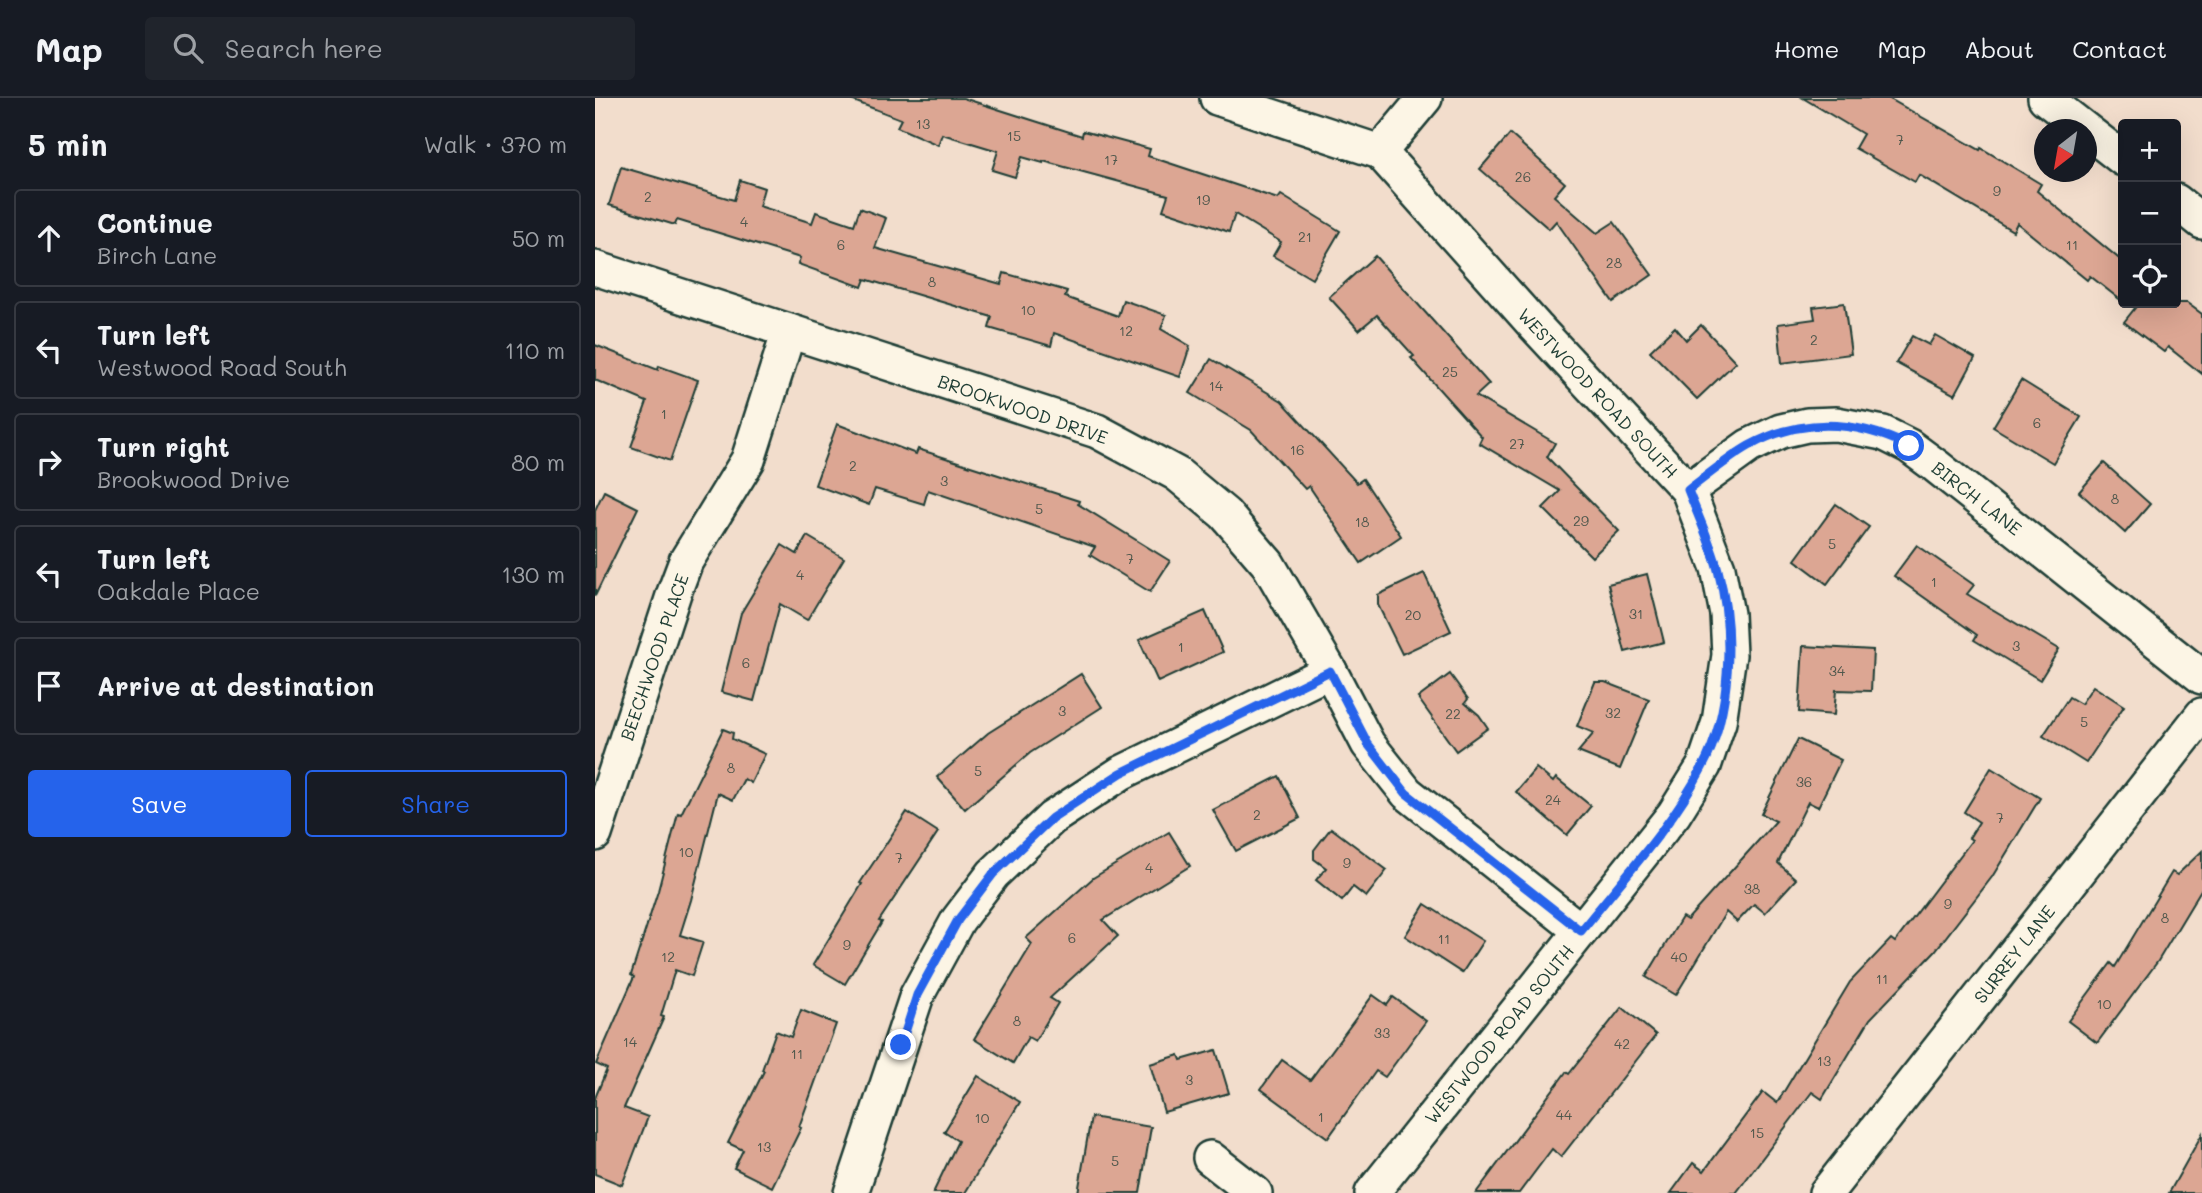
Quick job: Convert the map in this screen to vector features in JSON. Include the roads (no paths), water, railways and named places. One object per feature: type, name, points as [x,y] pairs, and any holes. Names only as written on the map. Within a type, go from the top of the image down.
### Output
[{"type":"street","name":"WESTWOOD ROAD SOUTH","points":[[1217,98],[1380,152],[1536,327],[1688,490],[1718,568],[1727,614],[1730,655],[1719,722],[1704,766],[1674,814],[1373,1193]]},
{"type":"street","points":[[1380,152],[1425,98]]},
{"type":"street","points":[[2045,98],[2118,155]]},
{"type":"street","points":[[2181,205],[2202,222]]},
{"type":"street","name":"BROOKWOOD DRIVE","points":[[595,268],[1097,431],[1177,474],[1225,514],[1268,564],[1330,671],[1368,744],[1406,793],[1581,931]]},
{"type":"street","name":"BEECHWOOD PLACE","points":[[595,834],[674,593],[687,561],[748,460],[789,331]]},
{"type":"street","name":"BIRCH LANE","points":[[1688,490],[1749,446],[1781,431],[1807,425],[1836,424],[1883,433],[1909,446],[1937,466],[2202,677]]},
{"type":"street","points":[[851,1193],[917,995],[958,920],[993,874],[1052,818],[1121,773],[1330,671]]},
{"type":"street","name":"SURREY LANE","points":[[1826,1193],[2202,715]]},
{"type":"street","points":[[1210,1158],[1255,1193]]}]
